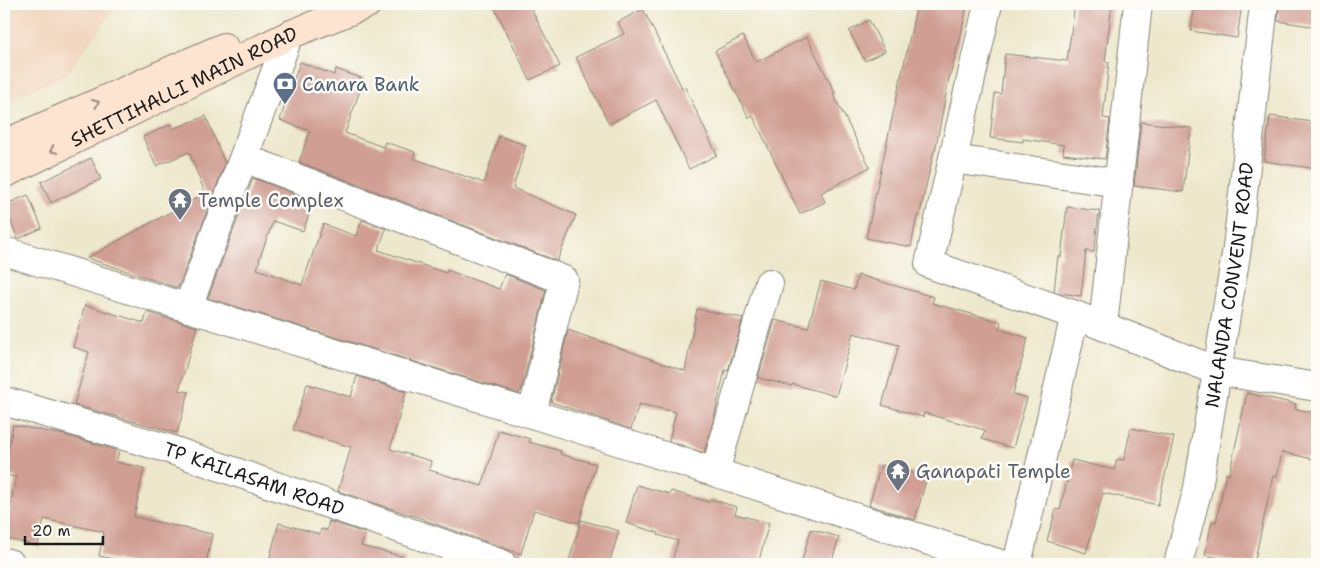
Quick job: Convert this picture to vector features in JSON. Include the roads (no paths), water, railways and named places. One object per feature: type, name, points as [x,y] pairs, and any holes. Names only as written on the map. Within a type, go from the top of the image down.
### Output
[{"type":"main road","name":"SHETTIHALLI MAIN ROAD","points":[[4,144],[322,4]]},
{"type":"main road","name":"SHETTIHALLI MAIN ROAD","points":[[4,174],[289,35],[367,4]]},
{"type":"street","points":[[988,4],[929,264],[1103,326],[1217,371],[1317,387]]},
{"type":"street","points":[[1103,326],[1138,4]]},
{"type":"street","name":"NALANDA CONVENT ROAD","points":[[1178,564],[1198,488],[1237,248],[1264,4]]},
{"type":"street","points":[[188,307],[289,35]]},
{"type":"street","points":[[244,158],[564,280],[532,414]]},
{"type":"street","points":[[953,159],[1119,184]]},
{"type":"street","points":[[4,251],[532,414],[1001,564]]},
{"type":"street","points":[[715,472],[769,283]]},
{"type":"street","points":[[1017,564],[1075,316]]},
{"type":"street","name":"TP KAILASAM ROAD","points":[[4,401],[166,448],[502,564]]},
{"type":"street","points":[[4,562],[11,564]]},
{"type":"place","name":"Canara Bank","points":[[285,105]]},
{"type":"place","name":"Temple Complex","points":[[180,221]]},
{"type":"place","name":"Ganapati Temple","points":[[898,492]]}]
